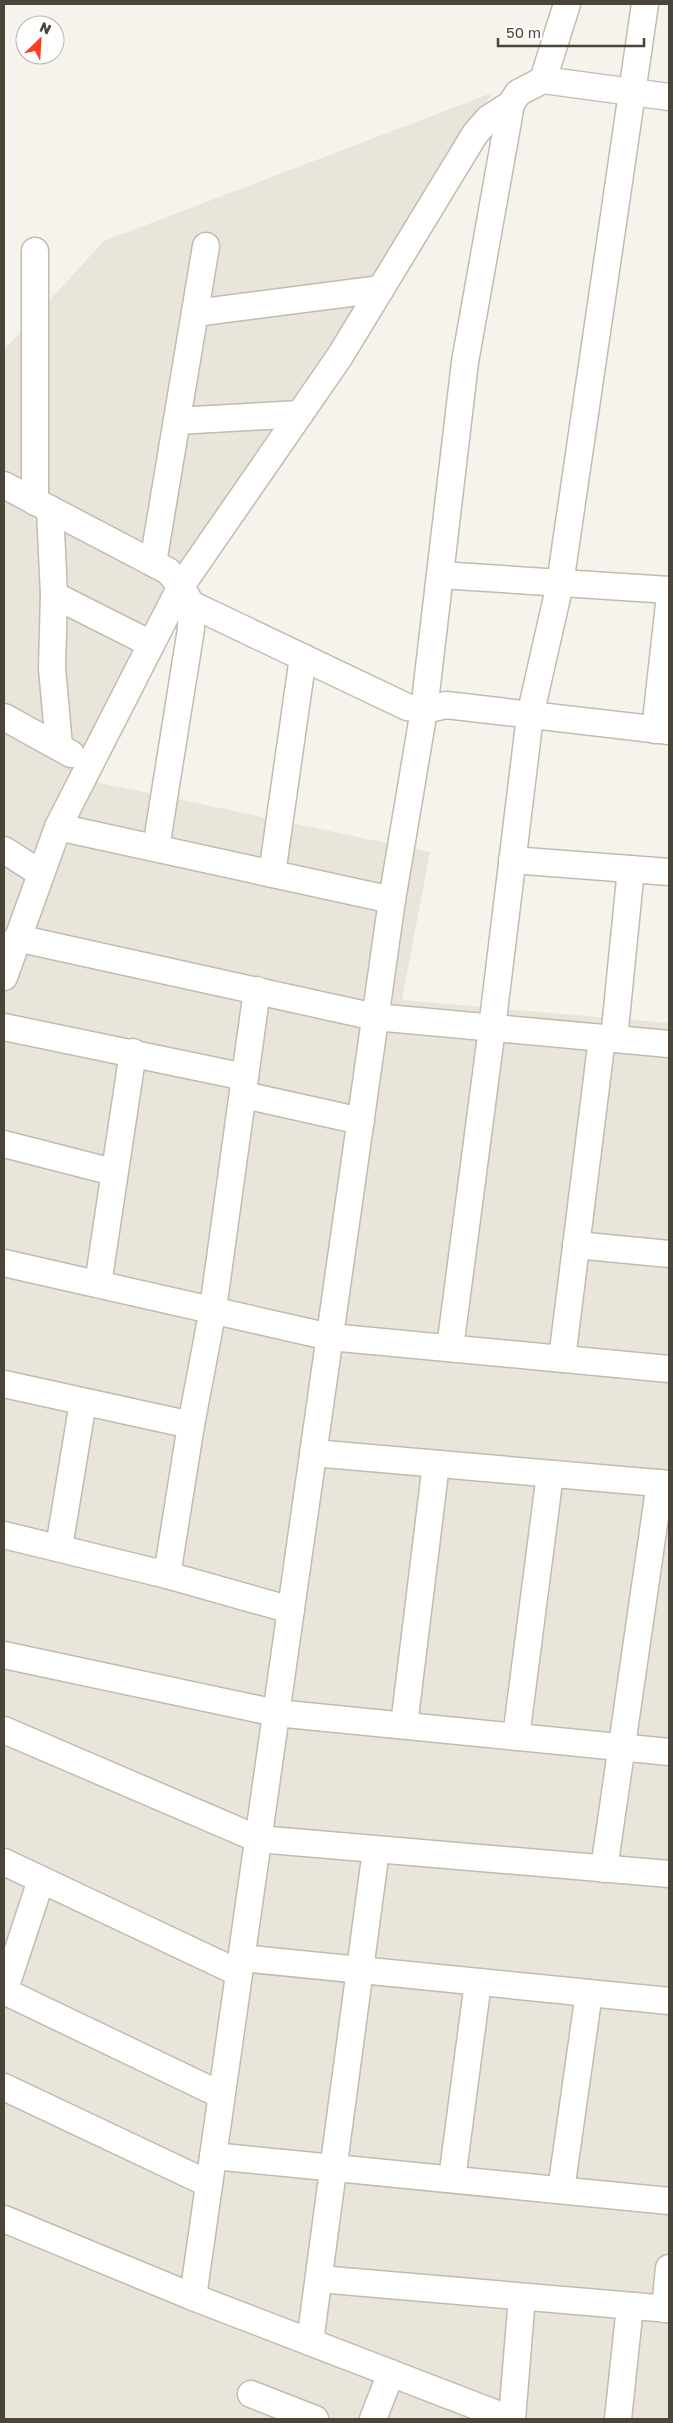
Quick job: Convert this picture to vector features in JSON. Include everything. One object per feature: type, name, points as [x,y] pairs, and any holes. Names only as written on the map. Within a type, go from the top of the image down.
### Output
[{"type":"street","points":[[543,80],[567,4]]},
{"type":"street","points":[[450,1348],[530,716],[560,584],[645,4]]},
{"type":"street","points":[[193,2297],[392,900],[424,710],[465,362],[511,104],[518,93],[543,80],[669,97]]},
{"type":"street","points":[[4,977],[58,827],[151,644],[186,595],[300,414],[340,356],[475,134],[488,119],[511,104]]},
{"type":"street","points":[[154,563],[206,246]]},
{"type":"street","points":[[35,250],[42,505],[54,596],[52,668],[59,746]]},
{"type":"street","points":[[195,312],[381,289]]},
{"type":"street","points":[[177,421],[300,414]]},
{"type":"street","points":[[4,485],[168,571],[186,595],[303,658],[407,708],[424,710],[446,705],[662,731],[669,604]]},
{"type":"street","points":[[440,575],[669,590]]},
{"type":"street","points":[[156,848],[191,629],[186,595]]},
{"type":"street","points":[[54,596],[151,644]]},
{"type":"street","points":[[272,874],[303,658]]},
{"type":"street","points":[[4,717],[59,746],[89,765]]},
{"type":"street","points":[[58,827],[392,900]]},
{"type":"street","points":[[4,850],[40,873]]},
{"type":"street","points":[[512,860],[669,872]]},
{"type":"street","points":[[562,1359],[576,1245],[608,1039],[631,869]]},
{"type":"street","points":[[17,938],[376,1017],[669,1044]]},
{"type":"street","points":[[167,1576],[190,1425],[213,1309],[257,990]]},
{"type":"street","points":[[4,1027],[132,1052],[361,1121]]},
{"type":"street","points":[[98,1284],[132,1052]]},
{"type":"street","points":[[4,1144],[113,1172]]},
{"type":"street","points":[[576,1245],[669,1254]]},
{"type":"street","points":[[4,1263],[330,1336],[669,1369]]},
{"type":"street","points":[[4,1384],[190,1425]]},
{"type":"street","points":[[59,1547],[83,1402]]},
{"type":"street","points":[[313,1453],[664,1483],[621,1748],[604,1869]]},
{"type":"street","points":[[404,1724],[436,1464]]},
{"type":"street","points":[[516,1737],[550,1474]]},
{"type":"street","points":[[4,1535],[59,1547],[291,1610]]},
{"type":"street","points":[[4,1655],[276,1713],[404,1724],[669,1752]]},
{"type":"street","points":[[4,1730],[258,1839],[669,1874]]},
{"type":"street","points":[[310,2342],[376,1850]]},
{"type":"street","points":[[4,1862],[40,1880],[240,1966],[360,1970],[669,2001]]},
{"type":"street","points":[[40,1880],[4,1991],[222,2096]]},
{"type":"street","points":[[452,2179],[478,1982]]},
{"type":"street","points":[[561,2190],[589,1993]]},
{"type":"street","points":[[4,2087],[209,2184]]},
{"type":"street","points":[[213,2156],[669,2201]]},
{"type":"street","points":[[4,2219],[193,2297],[511,2419],[522,2297]]},
{"type":"street","points":[[319,2279],[667,2309],[669,2268]]},
{"type":"street","points":[[618,2419],[630,2306]]},
{"type":"street","points":[[373,2419],[391,2373]]},
{"type":"street","points":[[251,2394],[314,2419]]},
{"type":"shaded area","points":[[492,93],[72,777],[430,852],[402,1000],[669,1023],[669,2419],[4,2419],[4,350],[104,241]]}]
